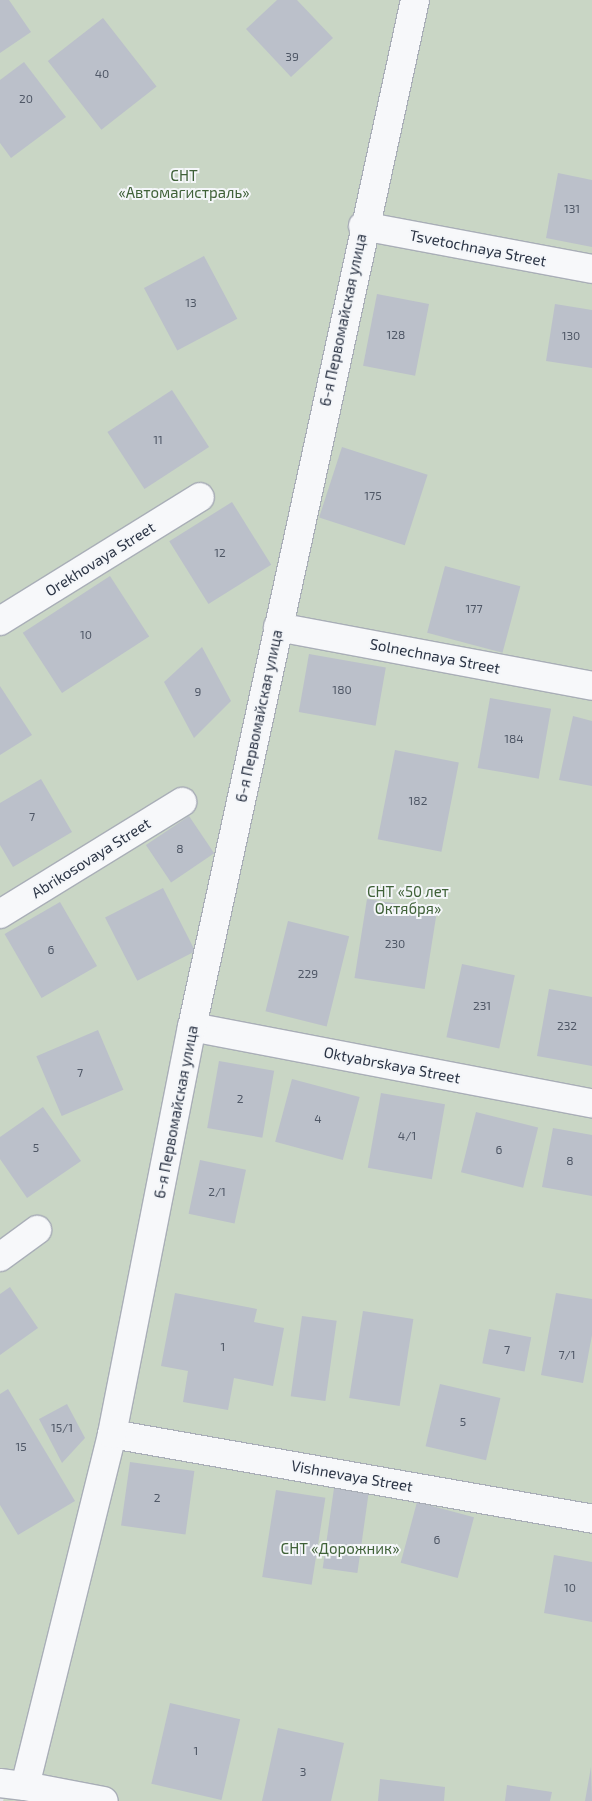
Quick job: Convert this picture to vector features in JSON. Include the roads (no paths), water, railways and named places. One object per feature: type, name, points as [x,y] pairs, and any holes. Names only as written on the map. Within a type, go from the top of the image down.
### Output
[{"type":"street","name":"6-я Первомайская улица","points":[[12,1785],[112,1434],[192,1027],[363,226],[415,0]]},
{"type":"street","name":"Tsvetochnaya Street","points":[[363,226],[592,270]]},
{"type":"street","name":"Orekhovaya Street","points":[[0,621],[200,497]]},
{"type":"street","name":"Solnechnaya Street","points":[[278,627],[592,686]]},
{"type":"street","name":"Abrikosovaya Street","points":[[0,914],[182,802]]},
{"type":"street","name":"Oktyabrskaya Street","points":[[192,1027],[592,1103]]},
{"type":"street","points":[[0,1257],[37,1230]]},
{"type":"street","name":"Vishnevaya Street","points":[[112,1434],[592,1519]]},
{"type":"street","points":[[12,1785],[104,1801]]},
{"type":"park label","name":"СНТ «Автомагистраль»","points":[[184,184]]},
{"type":"park label","name":"СНТ «50 лет Октября»","points":[[408,900]]},
{"type":"park label","name":"СНТ «Дорожник»","points":[[340,1549]]}]
